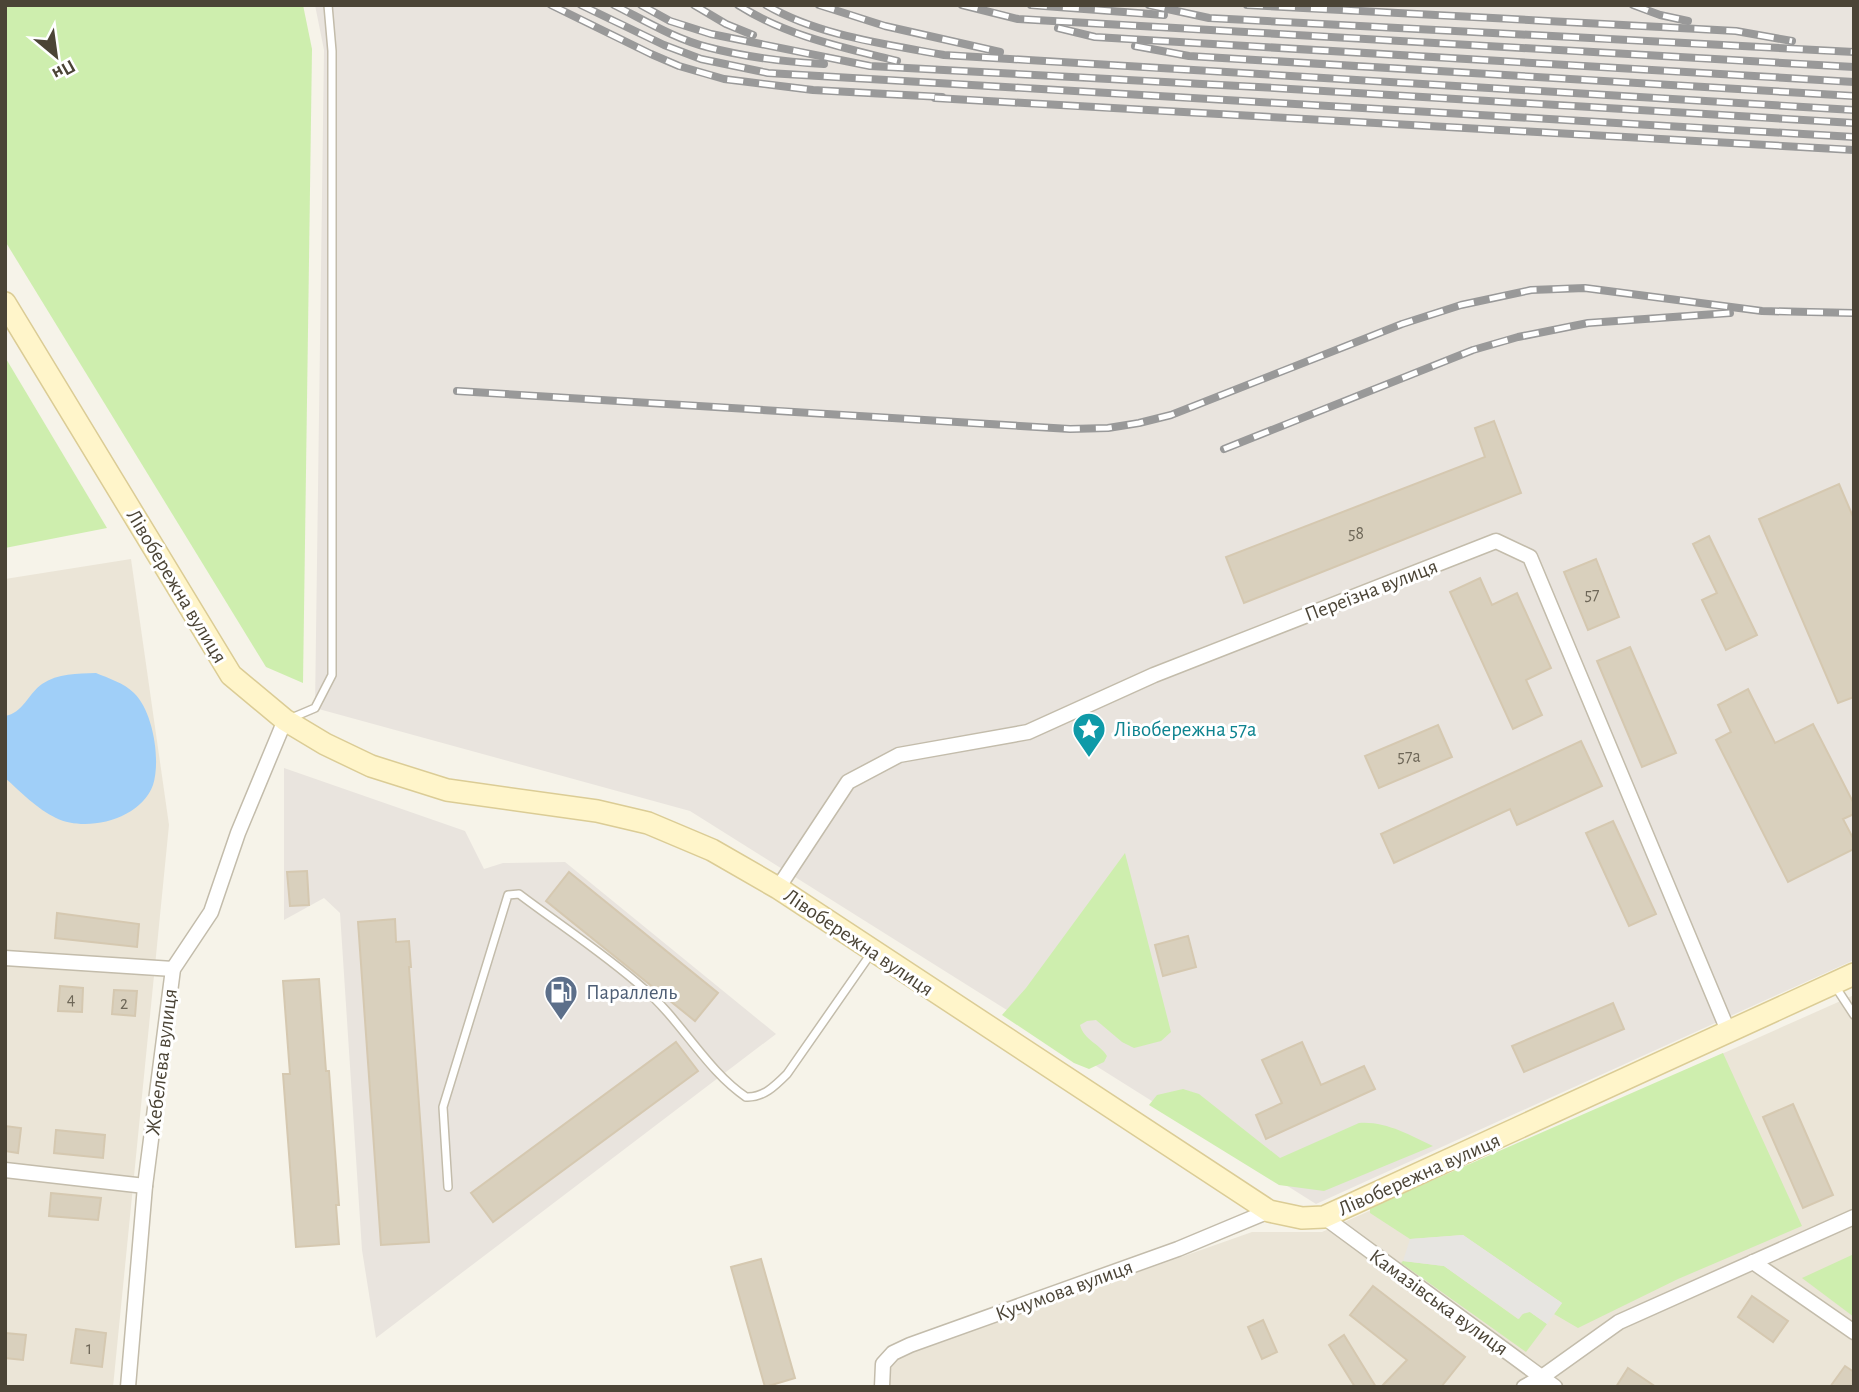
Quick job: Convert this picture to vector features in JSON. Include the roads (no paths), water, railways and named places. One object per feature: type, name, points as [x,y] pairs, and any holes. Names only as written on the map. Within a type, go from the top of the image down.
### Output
[{"type":"main road","name":"Лівобережна вулиця","points":[[5,303],[230,675],[285,720],[371,766],[447,790],[597,811],[648,823],[712,850],[778,888],[1269,1211],[1302,1218],[1324,1217],[1854,974]]},
{"type":"street","name":"Переїзна вулиця","points":[[778,888],[848,782],[900,755],[1028,732],[1154,675],[1496,541],[1530,558],[1728,1033]]},
{"type":"street","name":"Жебелєва вулиця","points":[[128,1387],[145,1186],[173,969],[211,912],[238,833],[285,720]]},
{"type":"street","points":[[5,958],[173,969]]},
{"type":"street","points":[[5,1170],[145,1186]]},
{"type":"street","name":"Кучумова вулиця","points":[[882,1387],[883,1364],[893,1353],[910,1345],[1178,1249],[1269,1211]]},
{"type":"street","name":"Камазівська вулиця","points":[[1324,1217],[1555,1387]]},
{"type":"street","points":[[1524,1387],[1619,1322],[1854,1217]]},
{"type":"street","points":[[1753,1262],[1854,1332]]},
{"type":"lane","points":[[285,720],[315,708],[332,675],[332,51],[328,5]]},
{"type":"lane","points":[[447,1187],[443,1107],[508,895],[519,894],[643,988],[669,1013],[722,1075],[746,1097],[754,1097],[769,1090],[787,1074],[873,952]]},
{"type":"lane","points":[[1833,984],[1854,1015]]},
{"type":"water","points":[[96,673],[126,686],[141,701],[154,736],[155,775],[147,797],[137,807],[112,820],[83,824],[56,818],[42,810],[5,778],[5,716],[21,707],[37,688],[48,680]]},
{"type":"railway","points":[[551,5],[679,66],[724,79],[813,90],[942,97]]},
{"type":"railway","points":[[581,5],[664,45],[701,59],[768,73],[1854,137]]},
{"type":"railway","points":[[614,5],[695,44],[736,54],[824,64]]},
{"type":"railway","points":[[641,5],[670,21],[711,34],[870,66],[1854,123]]},
{"type":"railway","points":[[694,5],[726,24],[753,35]]},
{"type":"railway","points":[[738,5],[795,33],[897,61]]},
{"type":"railway","points":[[766,5],[786,16],[830,32],[944,55],[1854,110]]},
{"type":"railway","points":[[819,5],[885,26],[1000,52]]},
{"type":"railway","points":[[962,5],[1018,19],[1854,67]]},
{"type":"railway","points":[[1031,5],[1164,15]]},
{"type":"railway","points":[[1149,5],[1209,18],[1854,52]]},
{"type":"railway","points":[[1247,5],[1736,31],[1792,41]]},
{"type":"railway","points":[[1633,5],[1688,21]]},
{"type":"railway","points":[[1058,28],[1095,37],[1854,82]]},
{"type":"railway","points":[[1135,46],[1189,56],[1854,96]]},
{"type":"railway","points":[[935,98],[1854,150]]},
{"type":"railway","points":[[457,391],[1070,429],[1108,428],[1171,415],[1402,324],[1461,305],[1531,290],[1585,288],[1762,311],[1854,313]]},
{"type":"railway","points":[[1224,449],[1473,350],[1518,337],[1588,323],[1730,313]]},
{"type":"place","name":"Лівобережна 57а","points":[[1089,759]]},
{"type":"place","name":"Параллель","points":[[561,1022]]}]
